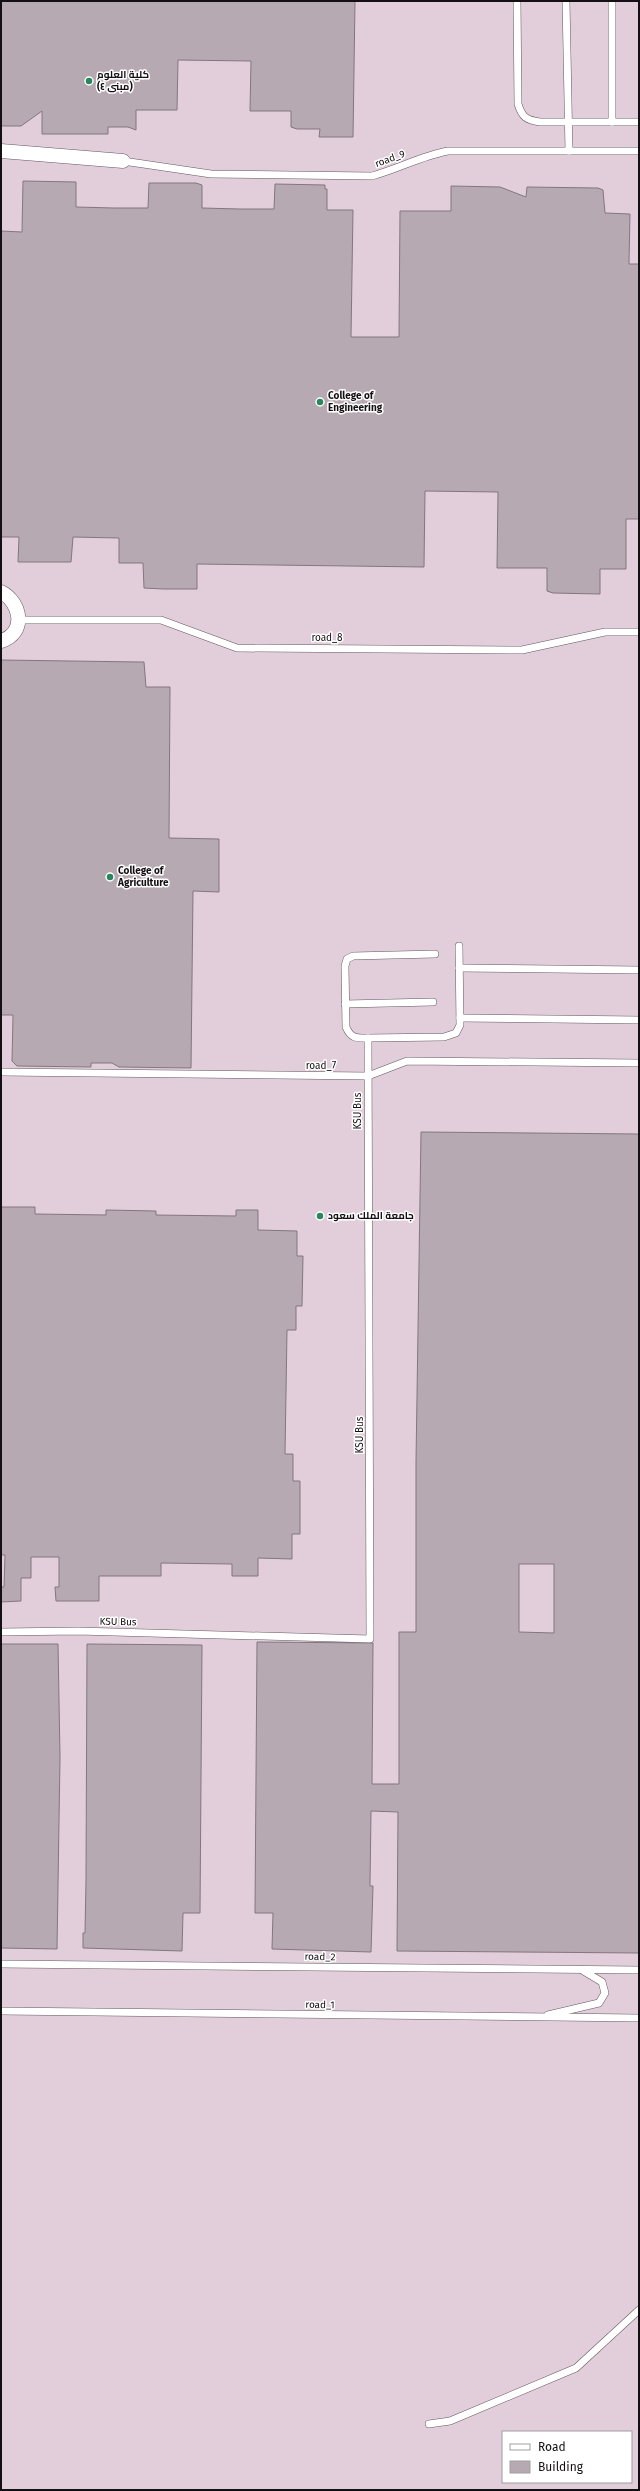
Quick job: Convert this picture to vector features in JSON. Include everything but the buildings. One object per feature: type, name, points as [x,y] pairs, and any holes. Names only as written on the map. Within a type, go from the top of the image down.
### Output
[{"type":"street","points":[[1,151],[123,161]]},
{"type":"street","points":[[1,592],[15,603],[19,620],[11,636],[1,642]]},
{"type":"lane","points":[[517,1],[518,104],[521,115],[528,120],[540,122],[639,122]]},
{"type":"lane","points":[[566,1],[569,151]]},
{"type":"lane","points":[[612,1],[612,122]]},
{"type":"lane","name":"road_9","points":[[123,161],[211,174],[372,176],[391,171],[426,155],[448,151],[639,151]]},
{"type":"lane","name":"road_8","points":[[19,620],[161,620],[237,648],[522,650],[605,632],[639,632]]},
{"type":"lane","points":[[435,954],[353,956],[347,959],[345,966],[346,1027],[349,1034],[354,1038],[368,1038],[444,1037],[456,1033],[460,1018],[459,946]]},
{"type":"lane","points":[[459,968],[639,970]]},
{"type":"lane","points":[[346,1004],[433,1002]]},
{"type":"lane","points":[[460,1018],[639,1020]]},
{"type":"lane","name":"KSU Bus","points":[[1,1632],[78,1631],[370,1638],[368,1038]]},
{"type":"lane","name":"road_7","points":[[1,1072],[368,1076],[407,1061],[639,1063]]},
{"type":"lane","name":"road_2","points":[[1,1964],[639,1970]]},
{"type":"lane","points":[[536,2017],[598,2003],[605,1993],[602,1982],[582,1970]]},
{"type":"lane","name":"road_1","points":[[1,2011],[639,2018]]},
{"type":"lane","points":[[429,2424],[450,2421],[576,2368],[639,2310]]},
{"type":"shaded area","name":"جامعة الملك سعود","points":[[1,1],[639,1],[639,2490],[1,2490]]},
{"type":"place","name":"كلية العلوم (مبنى ٤)","points":[[89,81]]},
{"type":"place","name":"College of Engineering","points":[[320,402]]},
{"type":"place","name":"College of Agriculture","points":[[110,877]]},
{"type":"place","name":"جامعة الملك سعود","points":[[320,1216]]}]
